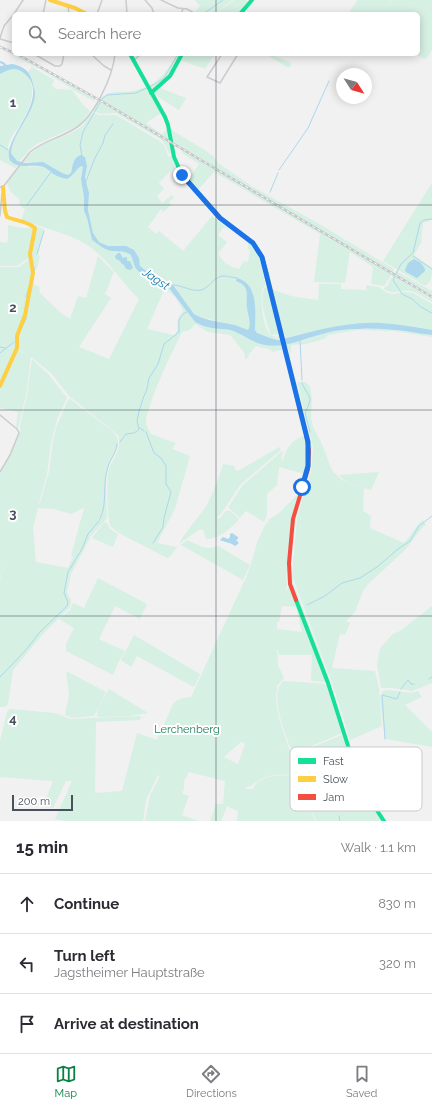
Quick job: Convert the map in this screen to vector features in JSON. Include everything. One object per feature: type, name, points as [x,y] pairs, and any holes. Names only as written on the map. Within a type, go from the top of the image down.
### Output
[{"type":"main road","points":[[50,0],[66,3],[83,12]]},
{"type":"main road","points":[[241,12],[250,0]]},
{"type":"main road","points":[[131,56],[165,117],[174,157],[182,175],[220,218],[253,243],[262,257],[309,451],[307,473],[294,514],[289,563],[290,584],[328,683],[348,747]]},
{"type":"main road","points":[[151,93],[170,76],[181,56]]},
{"type":"main road","points":[[0,386],[17,348],[17,336],[25,316],[33,272],[30,254],[35,231],[31,224],[15,221],[7,217],[2,187]]},
{"type":"main road","points":[[379,811],[384,821]]},
{"type":"street","points":[[15,12],[23,0]]},
{"type":"street","points":[[43,12],[46,0]]},
{"type":"street","points":[[98,12],[102,0]]},
{"type":"street","points":[[126,0],[127,12]]},
{"type":"street","points":[[145,0],[153,12]]},
{"type":"street","points":[[161,0],[193,12]]},
{"type":"street","points":[[12,16],[4,26],[0,38],[12,42]]},
{"type":"street","points":[[38,56],[55,66],[60,66],[62,64],[64,56]]},
{"type":"street","points":[[93,56],[111,70]]},
{"type":"street","points":[[0,216],[2,187],[30,152],[41,143],[79,126],[84,122],[98,101],[108,81],[114,56]]},
{"type":"street","points":[[134,60],[139,56]]},
{"type":"street","points":[[221,56],[207,78],[220,83],[236,56]]},
{"type":"street","points":[[0,415],[17,429],[19,433],[10,455],[0,472]]},
{"type":"green space","points":[[195,0],[232,0],[217,12],[195,12],[200,6]]},
{"type":"green space","points":[[234,0],[246,0],[247,2],[240,12],[218,12]]},
{"type":"green space","points":[[356,0],[391,0],[389,4],[392,0],[432,0],[432,49],[428,57],[425,59],[418,56],[420,56],[420,12],[349,12],[357,1]]},
{"type":"green space","points":[[14,56],[38,66],[95,99],[94,101],[77,92],[42,70]]},
{"type":"green space","points":[[176,56],[179,56],[166,79],[155,89],[151,89],[149,86],[165,72]]},
{"type":"green space","points":[[182,56],[214,56],[205,69],[180,60]]},
{"type":"green space","points":[[268,56],[275,56],[292,63],[289,68]]},
{"type":"green space","points":[[32,67],[54,80],[52,86],[56,89],[72,90],[83,105],[90,111],[80,125],[37,144],[29,150],[20,161],[17,161],[11,153],[16,135],[30,111],[33,102],[33,83],[28,72]]},
{"type":"green space","points":[[13,68],[21,71],[27,76],[32,87],[30,105],[8,144],[8,149],[11,156],[15,164],[18,165],[15,168],[0,160],[0,74]]},
{"type":"green space","points":[[146,87],[161,113],[146,123],[162,134],[167,129],[170,141],[100,99],[107,94],[133,91]]},
{"type":"green space","points":[[160,88],[186,98],[179,110],[155,95]]},
{"type":"green space","points":[[99,101],[170,143],[171,153],[169,153],[164,143],[160,139],[116,113],[101,114],[94,111]]},
{"type":"green space","points":[[93,113],[100,115],[116,115],[158,140],[164,145],[168,156],[172,157],[175,166],[159,183],[164,189],[157,196],[162,203],[172,195],[174,198],[169,202],[171,205],[163,212],[161,209],[148,227],[156,234],[159,231],[183,251],[212,216],[234,234],[224,227],[218,235],[227,242],[218,254],[226,264],[239,269],[244,261],[248,262],[250,250],[248,249],[248,243],[255,249],[261,262],[265,281],[265,286],[262,289],[261,294],[264,321],[268,332],[275,337],[280,336],[281,339],[270,338],[257,333],[255,330],[253,295],[245,287],[250,322],[248,330],[194,314],[173,285],[140,266],[139,258],[126,246],[108,246],[99,242],[93,233],[88,210],[89,193],[85,177],[87,166],[85,157],[81,155],[76,157],[71,173],[68,175],[43,163],[23,162],[35,149],[80,127]]},
{"type":"green space","points":[[170,129],[206,151],[213,156],[218,163],[253,187],[316,222],[394,269],[393,273],[173,142]]},
{"type":"green space","points":[[182,150],[392,274],[384,286],[371,284],[373,267],[350,252],[345,283],[314,282],[320,234],[214,172],[197,191],[188,180],[199,164],[182,153]]},
{"type":"green space","points":[[21,165],[30,167],[43,166],[67,179],[81,165],[83,167],[81,179],[84,197],[84,211],[92,240],[107,249],[124,251],[131,255],[138,271],[169,288],[195,322],[199,325],[234,331],[255,342],[283,345],[284,349],[273,352],[269,349],[256,346],[249,354],[248,358],[245,359],[244,352],[230,335],[208,332],[195,324],[190,330],[182,332],[165,367],[146,418],[146,424],[151,434],[176,443],[172,449],[190,456],[175,509],[157,543],[177,547],[170,557],[167,558],[119,533],[110,526],[108,514],[108,473],[118,451],[118,435],[69,396],[51,373],[31,357],[26,395],[18,428],[16,427],[18,412],[0,408],[0,388],[17,350],[29,356],[19,349],[17,345],[18,334],[25,320],[32,283],[40,287],[39,292],[61,313],[70,319],[78,296],[86,298],[98,256],[114,272],[105,294],[111,298],[79,347],[109,359],[139,299],[101,256],[81,241],[28,222],[21,221],[25,209],[19,204],[20,200],[10,191],[7,183]],"holes":[[[120,253],[123,258],[127,258],[126,261],[130,262],[133,268],[128,270],[115,256]],[[165,288],[176,298],[183,311],[177,321],[178,330],[174,335],[147,329]]]},
{"type":"green space","points":[[432,183],[432,220],[423,223],[421,243],[414,255],[432,268],[432,276],[425,286],[383,261]]},
{"type":"green space","points":[[8,225],[30,228],[31,225],[34,228],[30,257],[17,266],[0,266],[0,242],[7,243]]},
{"type":"green space","points":[[38,227],[44,229],[38,255],[40,256],[37,268],[34,268],[31,259],[31,252]]},
{"type":"green space","points":[[30,259],[33,269],[25,316],[15,342],[16,349],[0,385],[0,267],[19,267]]},
{"type":"green space","points":[[396,271],[432,291],[432,296],[394,273]]},
{"type":"green space","points":[[393,275],[432,299],[432,302],[421,295],[412,292],[391,292],[384,289]]},
{"type":"green space","points":[[319,284],[341,284],[341,289],[366,290],[366,285],[379,287],[387,293],[413,293],[432,304],[432,330],[406,325],[368,323],[332,328],[285,338],[271,289],[291,296],[318,300]]},
{"type":"green space","points":[[268,287],[280,334],[272,335],[270,333],[265,316],[262,299],[264,288]]},
{"type":"green space","points":[[374,328],[432,335],[432,337],[394,331],[357,330],[328,335],[324,339],[306,344],[291,345],[290,353],[286,344],[306,340],[335,331]]},
{"type":"green space","points":[[32,359],[48,374],[67,398],[57,419],[51,443],[47,474],[39,503],[49,472],[56,428],[68,400],[70,399],[112,431],[117,437],[118,446],[109,464],[107,474],[107,518],[91,536],[71,574],[67,592],[71,601],[70,607],[42,635],[13,670],[8,704],[5,707],[0,707],[0,579],[6,561],[0,577],[0,475],[20,433],[20,425],[27,395]],"holes":[[[38,508],[54,509],[71,514],[84,508],[71,556],[73,557],[68,568],[36,562],[33,528]]]},
{"type":"green space","points":[[296,382],[312,447],[310,471],[297,512],[293,545],[295,514],[310,466],[310,443],[295,385]]},
{"type":"green space","points":[[297,382],[305,382],[310,386],[312,399],[311,417],[313,427],[334,473],[345,482],[364,488],[363,511],[371,516],[370,528],[404,543],[423,520],[426,525],[404,551],[368,584],[363,591],[355,612],[346,621],[350,623],[345,635],[340,634],[332,668],[375,671],[379,688],[382,726],[350,740],[332,683],[293,578],[293,584],[291,579],[290,565],[292,546],[292,575],[297,518],[311,472],[313,447]]},
{"type":"green space","points":[[305,435],[308,451],[305,474],[279,467],[277,485],[267,494],[267,515],[264,522],[246,511],[240,518],[229,508],[229,506],[242,486],[282,451],[281,459],[283,460],[290,445]]},
{"type":"green space","points":[[279,447],[281,450],[240,485],[220,515],[217,516],[219,519],[226,511],[230,511],[239,519],[232,526],[224,533],[210,539],[206,539],[204,531],[200,529],[179,544],[206,506],[223,464],[234,466],[236,471],[240,470]]},
{"type":"green space","points":[[379,472],[371,490],[346,482],[339,475]]},
{"type":"green space","name":"Lerchenberg","points":[[298,494],[292,517],[286,576],[286,592],[289,586],[327,682],[311,681],[312,655],[279,655],[277,650],[278,665],[284,678],[276,687],[276,697],[283,732],[290,751],[290,775],[288,775],[290,775],[290,811],[312,811],[315,821],[237,821],[238,811],[227,806],[221,821],[210,821],[216,804],[223,804],[225,781],[189,772],[184,781],[184,789],[182,794],[189,796],[182,815],[199,821],[145,821],[150,795],[160,776],[158,775],[146,800],[143,821],[65,821],[55,819],[72,781],[66,781],[53,808],[43,807],[53,781],[0,777],[0,741],[7,712],[10,709],[55,713],[70,719],[139,716],[141,717],[140,720],[96,722],[95,793],[122,791],[137,733],[157,740],[173,704],[179,699],[191,697],[248,573],[258,540],[266,523],[268,523],[269,519],[278,514]],"holes":[[[282,606],[296,607],[302,632],[277,629],[277,622],[279,622]],[[241,742],[245,744],[238,764],[224,757]],[[281,775],[267,777],[256,784],[253,789],[246,789],[246,787],[263,778],[270,776]]]},
{"type":"green space","points":[[104,522],[107,523],[110,529],[118,534],[113,547],[92,538]]},
{"type":"green space","points":[[187,540],[206,548],[218,546],[250,565],[243,580],[181,545]]},
{"type":"green space","points":[[98,578],[147,604],[140,619],[115,606],[99,639],[125,651],[113,675],[66,651],[66,644],[74,628],[59,619],[70,610],[73,603],[84,608]]},
{"type":"green space","points":[[294,585],[331,683],[329,683],[292,586]]},
{"type":"green space","points":[[432,606],[432,683],[412,691],[381,688],[377,665],[381,647],[393,634],[400,631]]},
{"type":"green space","points":[[134,635],[200,674],[194,687],[137,656],[131,667],[121,660]]},
{"type":"green space","points":[[66,671],[106,692],[94,716],[72,718],[65,715],[69,695]]},
{"type":"green space","points":[[284,681],[327,684],[342,733],[309,747],[290,747],[280,716],[277,695],[279,686]]},
{"type":"green space","points":[[109,689],[148,713],[128,716],[97,716],[98,708]]},
{"type":"green space","points":[[383,691],[407,692],[418,691],[422,697],[405,705],[432,732],[432,747],[385,739],[380,697]]},
{"type":"green space","points":[[342,735],[348,747],[313,747]]},
{"type":"green space","points":[[313,811],[377,811],[382,821],[316,821]]},
{"type":"water","points":[[12,64],[22,67],[27,71],[31,77],[35,92],[32,108],[16,137],[11,153],[17,161],[26,163],[43,162],[68,175],[71,173],[76,158],[81,155],[85,157],[87,166],[85,177],[89,193],[88,210],[93,233],[99,242],[108,246],[126,246],[134,250],[139,258],[140,266],[173,285],[194,314],[209,320],[235,325],[248,330],[250,322],[247,308],[247,292],[241,283],[236,281],[237,278],[244,281],[252,292],[255,307],[255,330],[257,333],[270,338],[278,340],[342,325],[368,323],[394,324],[432,330],[432,335],[387,329],[351,329],[338,330],[294,343],[277,346],[257,343],[230,330],[208,327],[195,322],[169,288],[138,271],[129,253],[112,251],[102,247],[92,240],[84,211],[84,197],[81,179],[83,167],[79,167],[67,179],[55,175],[44,167],[20,166],[16,165],[10,160],[9,152],[12,142],[30,107],[33,95],[32,84],[22,71],[12,69],[0,74],[0,66]]},
{"type":"water","points":[[120,253],[123,258],[127,257],[127,261],[130,261],[133,268],[130,270],[126,269],[120,261],[116,259],[115,256]]},
{"type":"water","points":[[414,259],[421,263],[425,269],[425,271],[417,278],[405,270],[408,263]]},
{"type":"water","points":[[232,533],[238,537],[236,540],[239,543],[235,546],[220,540],[223,537],[228,539]]},
{"type":"waterway","points":[[206,12],[223,0]]},
{"type":"waterway","points":[[82,156],[80,145],[83,132],[102,99],[107,95],[136,93],[155,84],[164,78],[177,56]]},
{"type":"waterway","name":"Jagst","points":[[0,62],[6,66]]},
{"type":"waterway","points":[[279,170],[308,128],[329,81]]},
{"type":"waterway","points":[[86,181],[103,143],[105,135],[113,124]]},
{"type":"waterway","points":[[0,145],[8,150]]},
{"type":"waterway","points":[[27,205],[51,172]]},
{"type":"waterway","points":[[270,192],[278,173]]},
{"type":"waterway","points":[[432,219],[424,220],[420,223],[413,253],[401,264],[393,280],[402,294],[432,313]]},
{"type":"waterway","points":[[37,254],[44,231]]},
{"type":"waterway","points":[[413,256],[432,269]]},
{"type":"waterway","points":[[31,287],[35,268]]},
{"type":"waterway","points":[[173,285],[194,290],[201,290],[207,287],[218,277],[226,276],[237,278]]},
{"type":"waterway","points":[[26,297],[29,287]]},
{"type":"waterway","points":[[20,331],[26,319],[27,311]]},
{"type":"waterway","points":[[120,442],[126,434],[135,433],[138,431],[137,421],[139,411],[147,389],[149,378],[158,364],[164,344],[179,332],[180,318],[187,312]]},
{"type":"waterway","points":[[300,340],[302,380]]},
{"type":"waterway","points":[[0,353],[14,342]]},
{"type":"waterway","points":[[0,347],[5,348]]},
{"type":"waterway","points":[[302,383],[310,397],[305,413],[310,432]]},
{"type":"waterway","points":[[140,428],[144,431]]},
{"type":"waterway","points":[[146,432],[154,453],[161,458],[166,466],[166,484],[171,492],[163,527],[153,543]]},
{"type":"waterway","points":[[100,519],[104,506],[106,473],[117,444]]},
{"type":"waterway","points":[[307,605],[325,596],[342,583],[360,578],[377,567],[410,541],[419,526],[432,516]]},
{"type":"waterway","points":[[0,677],[25,651],[40,632],[67,606],[68,602],[64,593],[68,572],[82,549],[88,534],[99,521]]},
{"type":"waterway","points":[[401,689],[408,680],[411,684],[414,684]]},
{"type":"waterway","points":[[385,739],[382,695],[397,699],[400,692]]},
{"type":"waterway","points":[[339,816],[340,821]]},
{"type":"railway","points":[[0,47],[12,52]]},
{"type":"railway","points":[[21,56],[103,102],[432,297]]},
{"type":"traffic: fast","points":[[242,12],[252,0]]},
{"type":"traffic: fast","points":[[131,56],[165,117],[174,157],[182,175],[220,218],[253,243],[262,257],[267,275]]},
{"type":"traffic: fast","points":[[151,93],[170,76],[181,56]]},
{"type":"traffic: fast","points":[[296,600],[328,683],[348,747]]},
{"type":"traffic: fast","points":[[378,811],[384,821]]},
{"type":"traffic: slow","points":[[50,0],[83,12]]},
{"type":"traffic: slow","points":[[0,386],[17,348],[17,336],[25,315],[33,273],[30,254],[35,228],[25,222],[7,217],[3,187]]},
{"type":"traffic: slow","points":[[267,275],[306,434]]},
{"type":"traffic: jam","points":[[296,600],[290,584],[289,563],[293,519],[308,469],[309,451],[306,434]]},
{"type":"route","points":[[182,175],[220,218],[253,243],[262,257],[308,442],[308,466],[302,487]]}]
